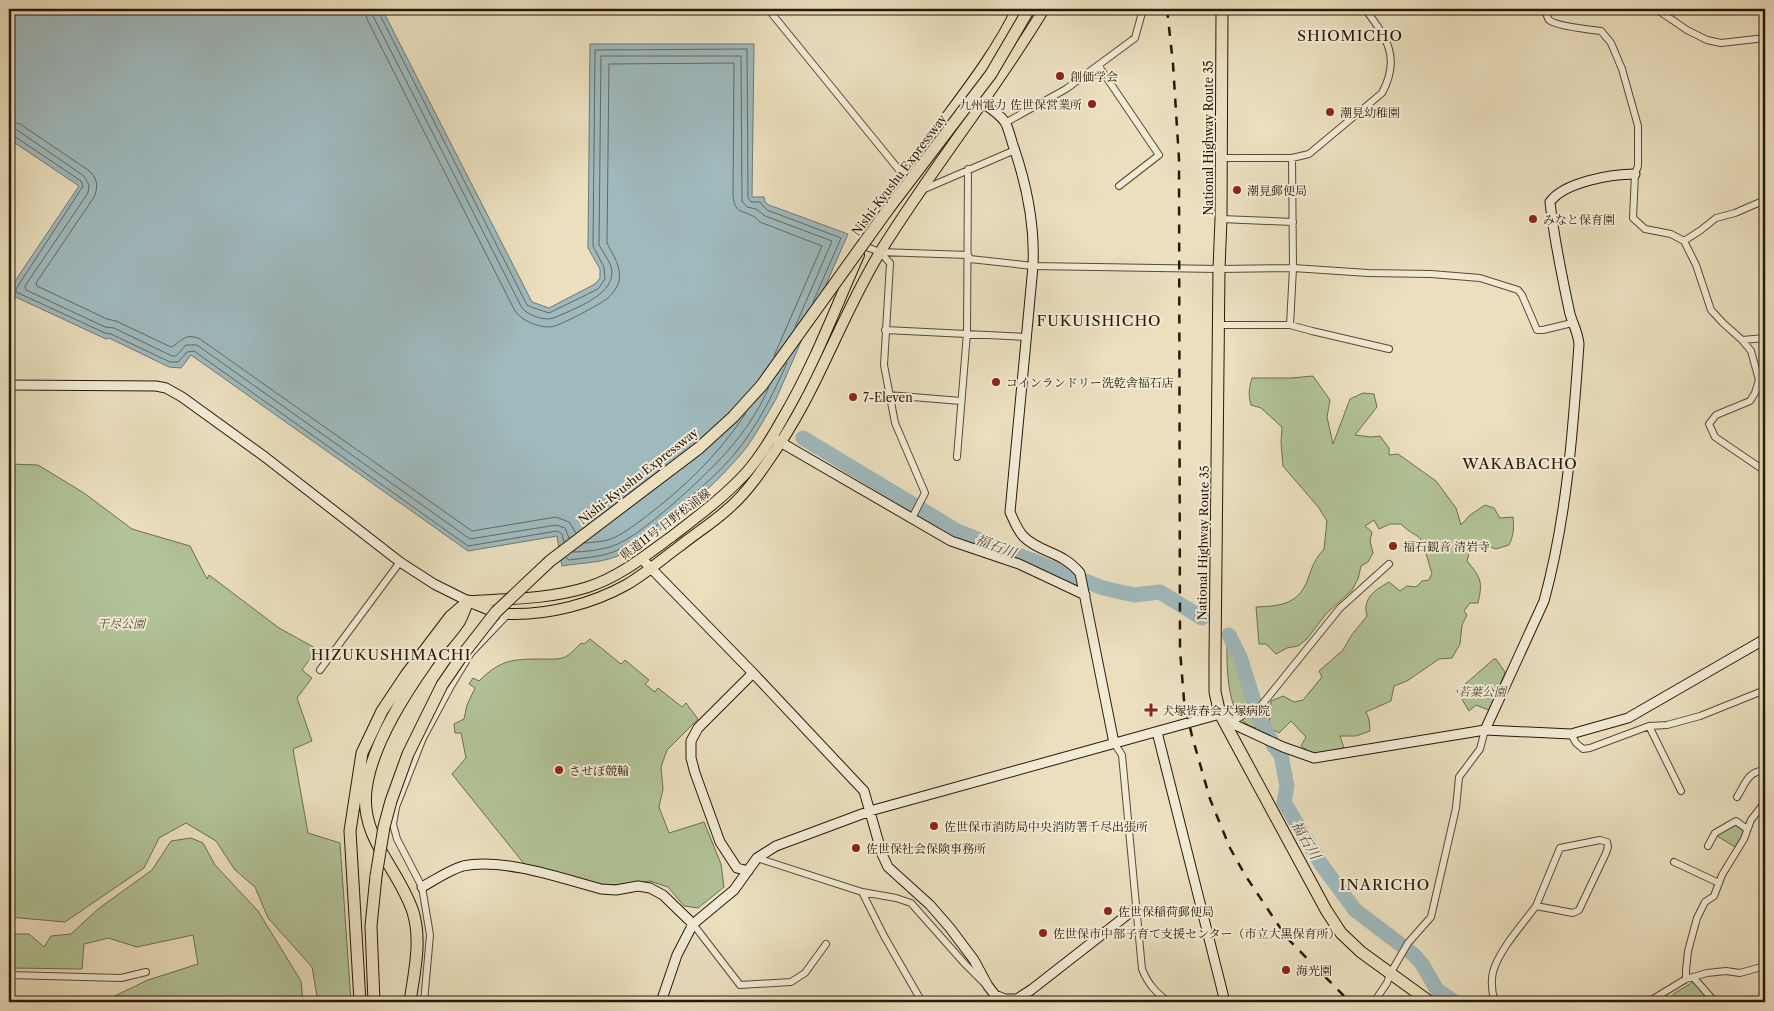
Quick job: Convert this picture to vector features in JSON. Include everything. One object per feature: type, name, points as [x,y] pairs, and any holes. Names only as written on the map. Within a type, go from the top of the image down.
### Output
[{"type":"highway","name":"Nishi-Kyushu Expressway","points":[[374,1002],[371,926],[376,876],[384,827],[398,778],[442,685],[496,612],[550,561],[699,448],[733,417],[762,385],[889,208],[991,74],[1029,9]]},
{"type":"highway","name":"National Highway Route 35","points":[[1222,9],[1222,219],[1219,269],[1215,692],[1220,714],[1326,910],[1354,946],[1392,970],[1430,1002]]},
{"type":"highway","points":[[360,1002],[350,831],[362,753],[382,711],[406,675],[450,617],[468,601]]},
{"type":"highway","points":[[410,1002],[416,960],[416,925],[404,892],[375,840],[367,820],[366,790],[375,756],[392,719],[427,662],[459,621],[468,601]]},
{"type":"main road","name":"県道11号 日野松浦線","points":[[468,601],[508,614],[545,612],[586,602],[625,586],[730,507],[752,483],[777,439],[864,246],[904,176],[965,92],[1006,30],[1017,9]]},
{"type":"main road","name":"県道11号 日野松浦線","points":[[468,601],[535,598],[563,594],[607,580],[642,559],[690,522],[727,492],[747,472],[777,439],[802,406],[844,318],[880,252],[917,193],[1020,48],[1044,9]]},
{"type":"street","points":[[561,11],[679,9]]},
{"type":"street","points":[[768,9],[904,176]]},
{"type":"street","points":[[1005,122],[1066,89],[1135,38],[1143,9]]},
{"type":"street","points":[[1221,158],[1292,158],[1308,154],[1382,93],[1389,80],[1391,67],[1388,43],[1382,30],[1365,9]]},
{"type":"street","points":[[1544,9],[1549,19],[1554,22],[1601,31],[1611,43],[1622,69],[1638,126],[1638,166],[1635,174],[1633,218],[1645,229],[1671,234],[1684,241],[1696,265],[1711,310],[1751,351],[1759,380],[1755,393],[1750,401],[1716,415],[1709,424],[1715,437],[1765,471]]},
{"type":"street","points":[[1654,9],[1662,12],[1687,30],[1707,40],[1721,44],[1765,38]]},
{"type":"street","points":[[1098,65],[1159,155],[1119,186]]},
{"type":"street","points":[[965,92],[1005,122],[1025,180],[1031,211],[1034,246],[1033,266],[1010,512],[1014,523],[1024,537],[1072,563],[1080,573],[1114,743],[1122,755],[1142,969],[1152,988],[1158,995],[1169,1002]]},
{"type":"street","points":[[917,193],[1015,150]]},
{"type":"street","points":[[1290,325],[1293,268],[1292,158]]},
{"type":"street","points":[[957,457],[967,333],[968,170]]},
{"type":"street","points":[[1374,1002],[1387,983],[1392,970],[1408,943],[1431,917],[1456,808],[1459,777],[1480,749],[1485,730],[1541,608],[1550,578],[1570,466],[1579,344],[1578,335],[1572,323],[1558,255],[1550,202],[1556,194],[1587,181],[1621,174],[1635,174]]},
{"type":"street","points":[[1684,241],[1716,218],[1734,213],[1765,200]]},
{"type":"street","points":[[1222,219],[1293,222]]},
{"type":"street","points":[[864,246],[880,252],[968,256],[970,259],[1033,266],[1219,269],[1293,268],[1480,278],[1518,290],[1537,330],[1572,323]]},
{"type":"street","points":[[880,252],[890,263],[884,365],[888,395],[895,423],[925,493],[913,516]]},
{"type":"street","points":[[1219,325],[1290,325],[1389,349]]},
{"type":"street","points":[[885,330],[967,333],[1026,338]]},
{"type":"street","points":[[1742,340],[1765,338]]},
{"type":"street","points":[[9,385],[156,386],[166,388],[182,397],[265,457],[400,562],[434,584],[468,601]]},
{"type":"street","points":[[888,395],[961,401]]},
{"type":"street","points":[[777,439],[913,516],[951,541],[1019,564],[1085,595]]},
{"type":"street","points":[[642,559],[864,791],[882,854],[888,867],[930,905],[950,928],[974,960],[988,986]]},
{"type":"street","points":[[320,670],[400,562]]},
{"type":"street","points":[[1231,723],[1251,710],[1260,708],[1340,608],[1389,564]]},
{"type":"street","points":[[424,1002],[430,936],[422,887],[397,839],[393,824],[396,807],[424,738],[451,686],[471,653],[508,614]]},
{"type":"street","points":[[661,1002],[677,955],[693,924],[734,890],[757,858],[776,846],[870,811],[1220,714],[1231,723],[1263,738],[1314,758],[1485,730],[1571,734],[1628,718],[1765,639]]},
{"type":"street","points":[[748,871],[737,868],[720,842],[691,758],[690,741],[698,728],[753,673]]},
{"type":"street","points":[[1571,734],[1576,744],[1583,749],[1590,748],[1649,726],[1667,725],[1700,716],[1765,690]]},
{"type":"street","points":[[1649,726],[1681,792]]},
{"type":"street","points":[[1157,732],[1225,1002]]},
{"type":"street","points":[[1737,797],[1750,774],[1765,770]]},
{"type":"street","points":[[1714,1002],[1690,978],[1686,970],[1688,951],[1697,918],[1705,902],[1714,896],[1722,874],[1740,845],[1751,820],[1765,802]]},
{"type":"street","points":[[1708,846],[1715,833],[1736,821],[1748,829]]},
{"type":"street","points":[[1495,1002],[1492,993],[1493,972],[1503,952],[1536,906],[1560,848],[1600,840],[1607,842],[1606,853],[1579,910],[1573,913],[1536,906]]},
{"type":"street","points":[[757,858],[862,892],[896,898],[911,903],[995,995],[1005,999],[1016,999],[1031,990],[1136,908]]},
{"type":"street","points":[[1674,862],[1718,884]]},
{"type":"street","points":[[422,887],[462,866],[483,864],[509,866],[601,889],[616,890],[638,886],[650,888],[663,895],[693,924],[740,985],[791,982],[805,973],[826,944]]},
{"type":"street","points":[[862,892],[884,936],[922,1002]]},
{"type":"street","points":[[1648,1002],[1690,978],[1708,973],[1740,973],[1765,966]]},
{"type":"street","points":[[9,975],[121,978],[146,972]]},
{"type":"green space","points":[[1313,376],[1330,400],[1327,417],[1333,444],[1350,399],[1363,393],[1374,394],[1377,407],[1355,435],[1380,436],[1389,448],[1389,455],[1398,454],[1436,481],[1456,508],[1461,525],[1470,515],[1485,505],[1494,508],[1500,518],[1513,517],[1514,524],[1509,545],[1496,549],[1480,543],[1470,549],[1467,561],[1480,580],[1480,596],[1478,603],[1470,603],[1464,611],[1467,615],[1462,625],[1460,644],[1452,658],[1439,659],[1407,681],[1394,686],[1391,701],[1366,712],[1370,731],[1356,736],[1340,736],[1344,748],[1336,752],[1314,755],[1301,746],[1306,737],[1291,721],[1279,733],[1269,727],[1271,701],[1283,696],[1294,702],[1303,700],[1322,677],[1319,671],[1343,650],[1351,636],[1367,616],[1366,604],[1368,599],[1379,588],[1389,582],[1400,591],[1407,586],[1416,587],[1422,581],[1429,580],[1432,573],[1423,548],[1420,545],[1421,539],[1401,524],[1390,524],[1379,529],[1374,520],[1365,526],[1372,532],[1370,541],[1373,553],[1368,562],[1361,566],[1358,579],[1352,590],[1326,614],[1307,639],[1298,646],[1287,648],[1276,654],[1266,644],[1259,644],[1256,607],[1274,606],[1289,602],[1301,593],[1315,561],[1324,549],[1327,521],[1319,508],[1283,466],[1282,427],[1261,408],[1251,405],[1250,385],[1252,378]]},
{"type":"green space","name":"干尽公園","points":[[9,464],[38,465],[84,493],[132,529],[190,546],[207,579],[209,575],[279,628],[317,649],[302,670],[312,678],[297,698],[312,741],[293,749],[308,833],[340,843],[351,1002],[318,1002],[312,967],[268,918],[255,887],[235,870],[216,841],[186,823],[159,838],[144,868],[65,922],[9,917]]},
{"type":"green space","points":[[1227,637],[1231,638],[1260,728],[1248,725],[1240,717],[1234,706],[1228,677]]},
{"type":"green space","name":"させぼ競輪","points":[[590,639],[621,664],[625,660],[649,680],[645,684],[655,692],[658,688],[682,707],[686,703],[698,719],[667,750],[661,767],[663,789],[659,807],[669,833],[704,822],[721,864],[724,887],[698,908],[684,906],[668,887],[650,881],[614,885],[598,884],[525,865],[452,774],[466,758],[461,733],[455,733],[454,724],[464,719],[467,705],[475,688],[469,684],[473,678],[479,681],[501,664],[516,660],[564,657],[581,643],[584,644]]},
{"type":"green space","name":"若葉公園","points":[[1496,659],[1505,672],[1491,711],[1476,705],[1469,711],[1457,691]]},
{"type":"green space","points":[[1735,825],[1744,832],[1735,847],[1717,836],[1727,828]]},
{"type":"green space","points":[[191,838],[203,843],[215,865],[258,911],[301,981],[303,1002],[102,1002],[148,980],[198,964],[193,935],[137,947],[108,938],[84,944],[82,969],[9,968],[9,934],[29,934],[44,947],[51,936],[71,934],[98,909],[152,870],[171,841]]},
{"type":"green space","points":[[1695,981],[1711,1002],[1677,1002],[1673,994]]},
{"type":"water","points":[[9,9],[382,9],[532,302],[549,308],[595,284],[600,278],[600,269],[588,248],[590,44],[754,44],[752,197],[764,197],[765,202],[769,205],[848,234],[776,399],[746,448],[720,477],[685,510],[648,539],[630,550],[602,561],[562,566],[557,536],[468,551],[191,355],[181,368],[169,367],[9,294],[9,290],[79,186],[9,139]]},
{"type":"waterway","name":"福石川","points":[[803,438],[957,531],[1103,588],[1134,595],[1160,592],[1202,618]]},
{"type":"waterway","name":"福石川","points":[[1229,635],[1240,657],[1259,717],[1274,746],[1281,755],[1287,786],[1284,802],[1321,864],[1355,910],[1413,954],[1422,964],[1437,990],[1455,1002]]},
{"type":"railway","points":[[1167,9],[1173,64],[1179,159],[1180,650],[1184,700],[1210,799],[1230,848],[1245,875],[1287,938],[1350,1002]]},
{"type":"place","name":"創価学会","points":[[1060,76]]},
{"type":"place","name":"九州電力 佐世保営業所","points":[[1092,104]]},
{"type":"place","name":"潮見幼稚園","points":[[1330,112]]},
{"type":"place","name":"潮見郵便局","points":[[1237,190]]},
{"type":"place","name":"みなと保育園","points":[[1533,219]]},
{"type":"place","name":"コインランドリー洗乾舎福石店","points":[[996,382]]},
{"type":"place","name":"7-Eleven","points":[[853,397]]},
{"type":"place","name":"福石観音 清岩寺","points":[[1393,546]]},
{"type":"place","name":"犬塚皆春会犬塚病院","points":[[1151,710]]},
{"type":"place","name":"させぼ競輪","points":[[559,770]]},
{"type":"place","name":"佐世保市消防局中央消防署千尽出張所","points":[[934,826]]},
{"type":"place","name":"佐世保社会保険事務所","points":[[856,848]]},
{"type":"place","name":"佐世保稲荷郵便局","points":[[1108,911]]},
{"type":"place","name":"佐世保市中部子育て支援センター（市立大黒保育所）","points":[[1043,933]]},
{"type":"place","name":"海光園","points":[[1286,970]]},
{"type":"district","name":"SHIOMICHO","points":[[1350,35]]},
{"type":"district","name":"FUKUISHICHO","points":[[1099,320]]},
{"type":"district","name":"WAKABACHO","points":[[1520,463]]},
{"type":"district","name":"HIZUKUSHIMACHI","points":[[391,654]]},
{"type":"district","name":"INARICHO","points":[[1385,884]]}]
